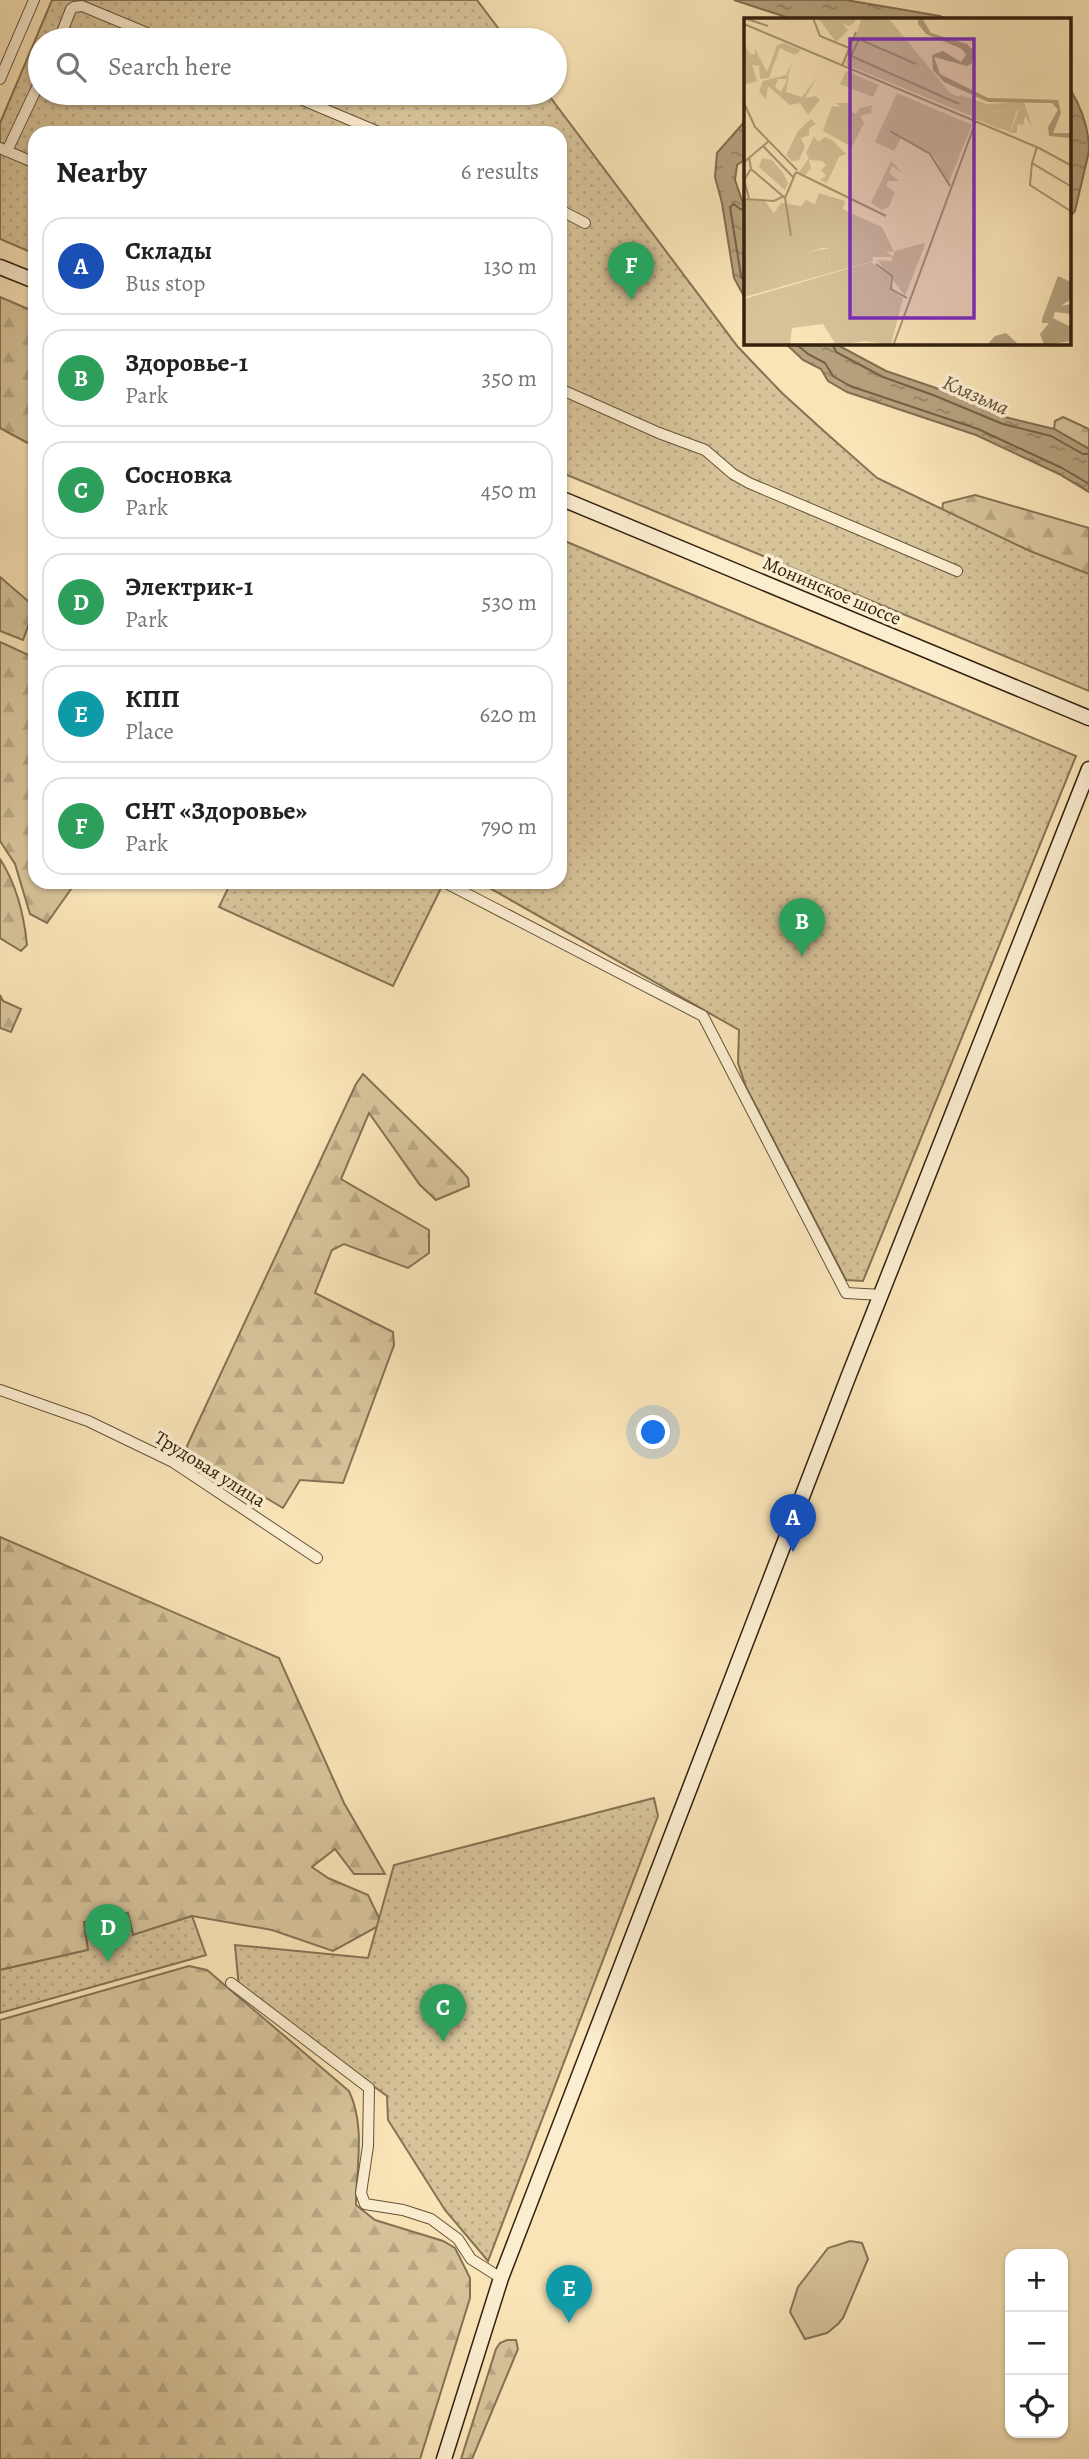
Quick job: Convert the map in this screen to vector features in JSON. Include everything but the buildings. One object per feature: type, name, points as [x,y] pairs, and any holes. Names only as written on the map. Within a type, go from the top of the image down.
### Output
[{"type":"main road","points":[[0,267],[28,278]]},
{"type":"main road","name":"Монинское шоссе","points":[[567,501],[1089,718]]},
{"type":"main road","points":[[444,2459],[500,2278],[680,1810],[1089,769]]},
{"type":"street","points":[[0,79],[34,0]]},
{"type":"street","points":[[64,28],[71,9],[82,6],[135,28]]},
{"type":"street","points":[[28,103],[4,150],[28,160]]},
{"type":"street","points":[[314,105],[364,126]]},
{"type":"street","points":[[567,214],[585,223]]},
{"type":"street","points":[[567,392],[659,433],[705,450],[733,474],[749,483],[957,571]]},
{"type":"street","points":[[458,889],[703,1016],[846,1293],[882,1295]]},
{"type":"street","name":"Трудовая улица","points":[[0,1390],[88,1421],[173,1462],[317,1558]]},
{"type":"street","points":[[231,1983],[369,2088],[368,2146],[361,2193],[365,2204],[403,2210],[431,2219],[458,2239],[471,2259],[500,2278]]},
{"type":"green space","points":[[52,0],[477,0],[498,28],[40,28]]},
{"type":"green space","points":[[28,57],[28,105],[556,105],[738,347],[782,393],[877,478],[1030,551],[1089,574],[1089,691],[567,475],[567,126],[28,126],[28,251],[0,239],[0,123]]},
{"type":"green space","points":[[0,297],[28,309],[28,443],[0,428]]},
{"type":"green space","points":[[1063,417],[1089,429],[1089,449],[1054,429],[1055,421]]},
{"type":"green space","points":[[975,495],[1089,528],[1089,594],[940,529],[943,503]]},
{"type":"green space","points":[[567,542],[1076,756],[863,1281],[846,1280],[746,1087],[738,1063],[739,1030],[491,889],[567,889]]},
{"type":"green space","points":[[0,577],[28,601],[28,626],[23,640],[0,631]]},
{"type":"green space","points":[[0,642],[28,655],[28,889],[71,889],[47,923],[30,914],[15,864],[0,841]]},
{"type":"green space","points":[[0,859],[11,879],[22,911],[27,945],[21,951],[0,938]]},
{"type":"green space","points":[[228,889],[441,889],[393,986],[219,907]]},
{"type":"green space","points":[[0,995],[3,1001],[21,1009],[11,1032],[0,1028]]},
{"type":"green space","points":[[363,1074],[460,1169],[468,1178],[469,1186],[436,1200],[420,1185],[369,1113],[341,1179],[429,1230],[429,1253],[408,1268],[344,1244],[332,1250],[315,1293],[393,1332],[394,1345],[343,1483],[300,1480],[283,1508],[188,1452],[187,1446]]},
{"type":"green space","points":[[0,1537],[279,1658],[344,1803],[385,1874],[354,1874],[335,1849],[312,1867],[328,1878],[368,1895],[382,1924],[333,1951],[272,1930],[192,1916],[133,1935],[128,1913],[88,1950],[0,1970]]},
{"type":"green space","points":[[654,1798],[658,1816],[488,2261],[445,2210],[388,2120],[387,2096],[239,1988],[235,1945],[368,1958],[394,1865]]},
{"type":"green space","points":[[127,1913],[133,1935],[192,1916],[206,1955],[0,2013],[0,1970],[88,1950],[84,1922]]},
{"type":"green space","points":[[189,1966],[207,1970],[349,2091],[359,2133],[356,2205],[375,2220],[443,2241],[455,2248],[470,2278],[470,2298],[420,2459],[0,2459],[0,2020]]},
{"type":"green space","points":[[850,2241],[862,2243],[868,2259],[843,2318],[827,2333],[805,2339],[790,2312],[798,2287],[828,2248]]},
{"type":"green space","points":[[516,2340],[518,2349],[472,2459],[461,2459],[496,2349],[500,2343]]},
{"type":"water","points":[[734,0],[846,0],[944,18],[789,18]]},
{"type":"water","points":[[1072,92],[1084,119],[1089,151],[1072,215]]},
{"type":"water","points":[[744,122],[744,160],[737,165],[735,180],[744,206],[744,296],[734,278],[715,177],[717,153]]},
{"type":"water","points":[[787,345],[838,345],[886,371],[936,388],[1005,417],[1054,429],[1089,449],[1089,492],[1059,474],[976,435],[847,392],[828,381],[821,369],[803,360]]},
{"type":"place","name":"СНТ «Здоровье»","points":[[631,300]]},
{"type":"place","name":"Здоровье-1","points":[[802,956]]},
{"type":"place","name":"Склады","points":[[793,1552]]},
{"type":"place","name":"Электрик-1","points":[[108,1962]]},
{"type":"place","name":"Сосновка","points":[[443,2042]]},
{"type":"place","name":"КПП","points":[[569,2323]]},
{"type":"water label","name":"Клязьма","points":[[976,395]]}]
